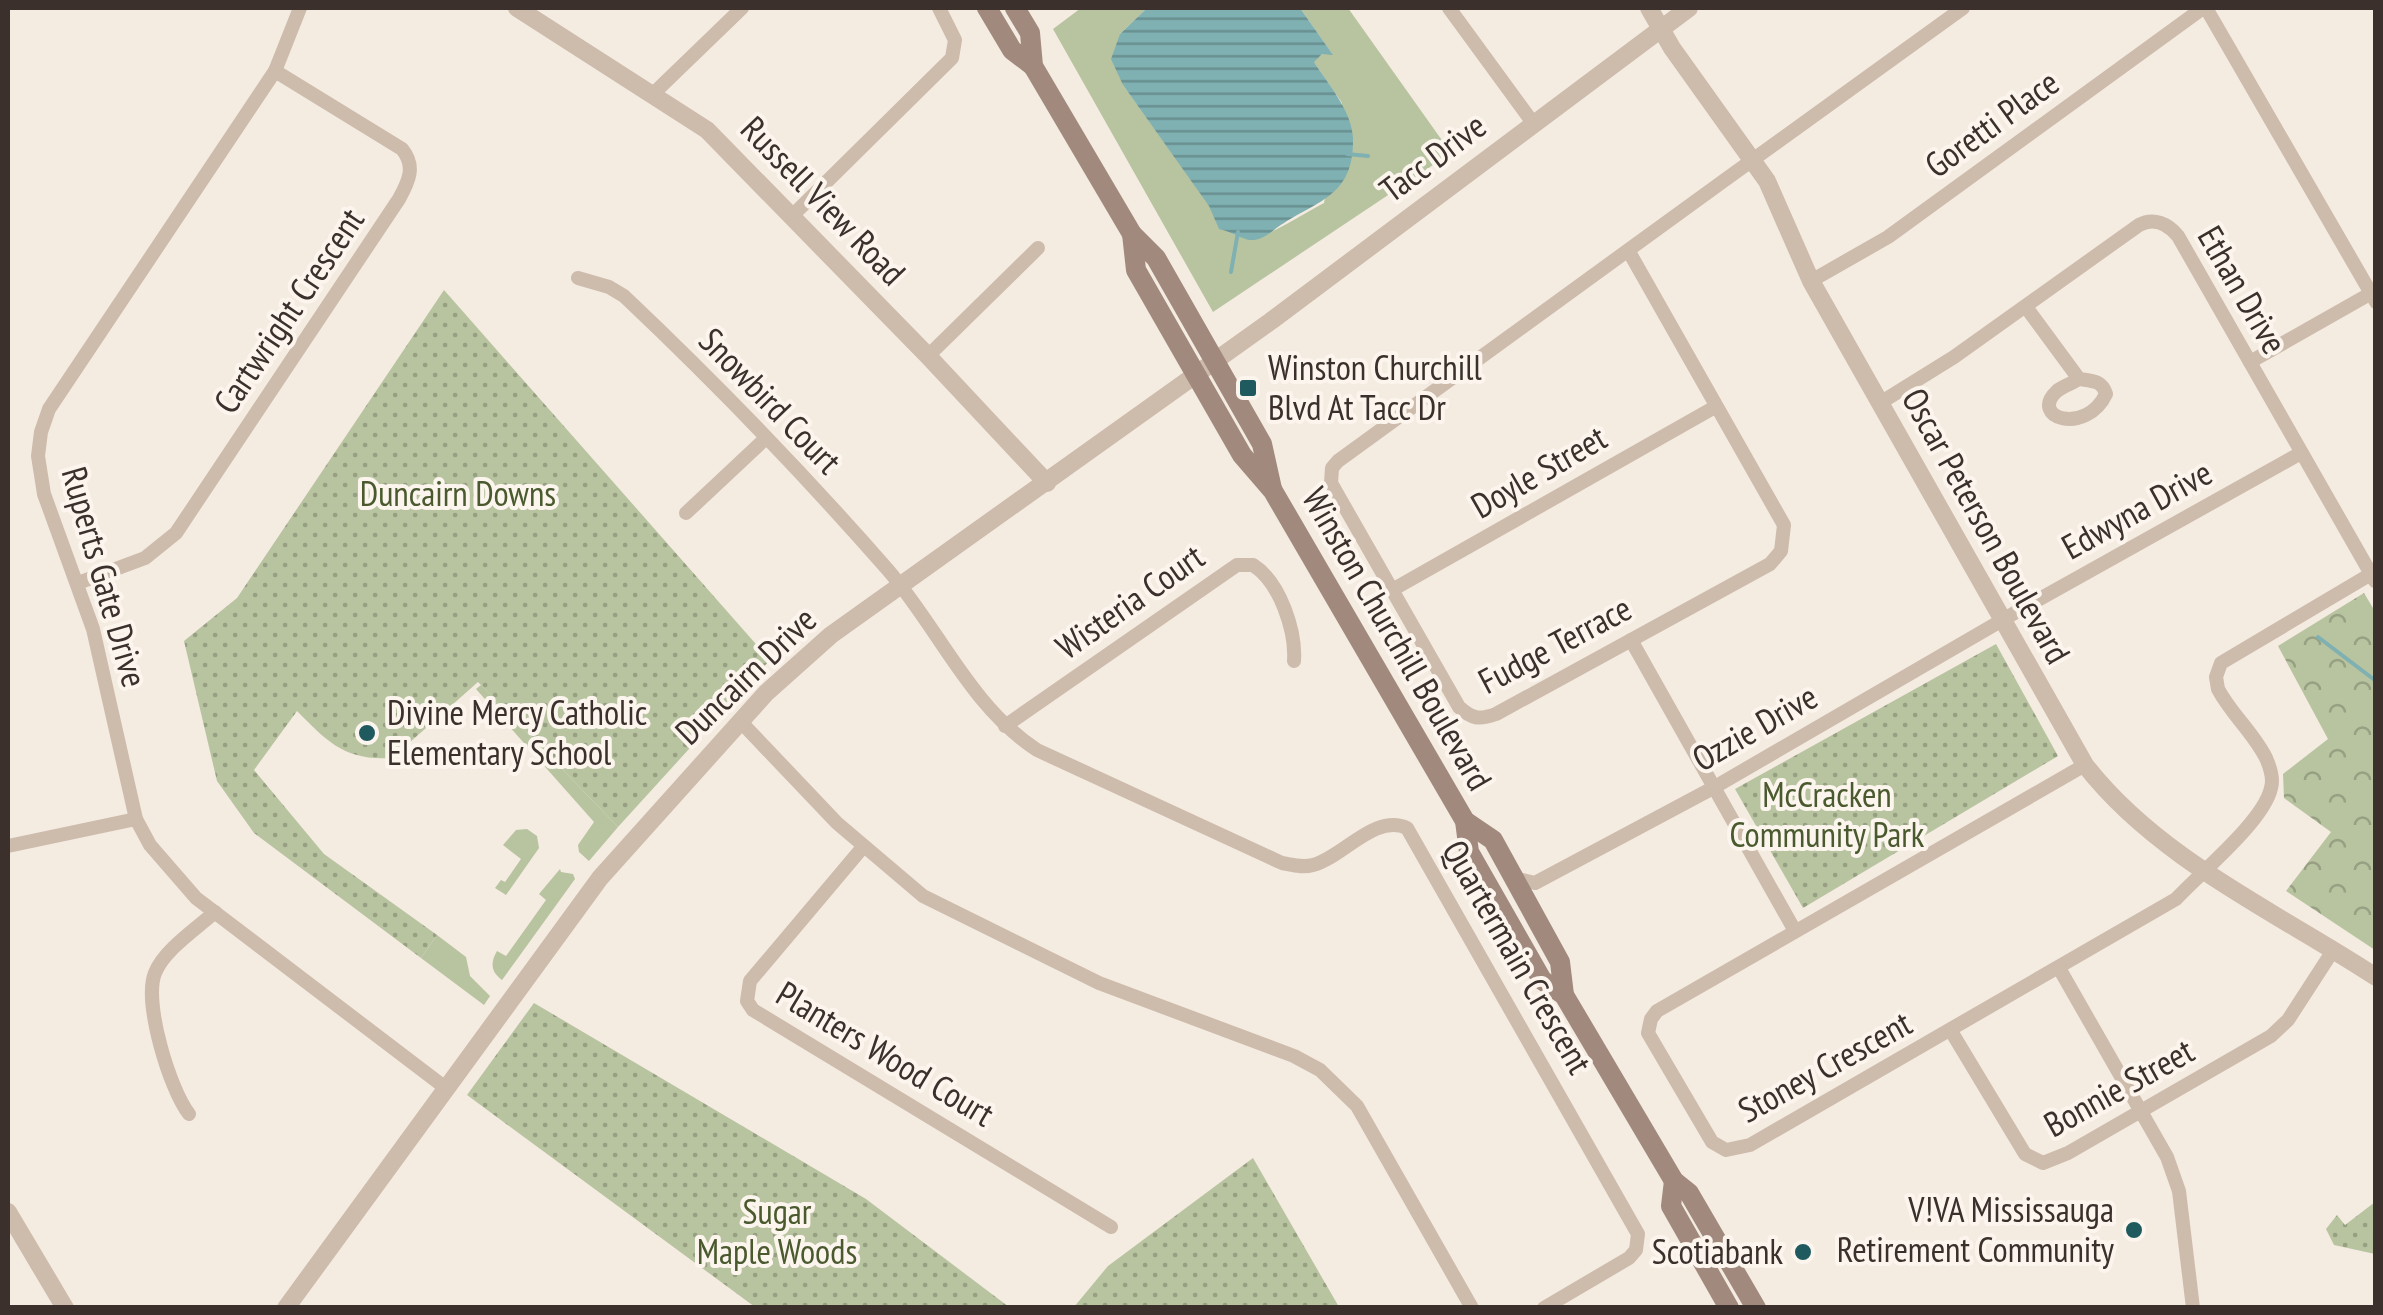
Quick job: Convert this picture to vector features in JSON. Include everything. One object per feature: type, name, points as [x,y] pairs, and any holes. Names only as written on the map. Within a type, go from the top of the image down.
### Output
[{"type":"main road","name":"Winston Churchill Boulevard","points":[[987,8],[1012,50],[1033,66],[1132,234],[1156,258],[1262,444],[1272,491]]},
{"type":"main road","name":"Winston Churchill Boulevard","points":[[1015,8],[1030,34],[1033,66]]},
{"type":"main road","name":"Winston Churchill Boulevard","points":[[1132,234],[1136,270],[1242,455],[1272,491],[1465,821],[1469,852],[1542,980],[1564,995]]},
{"type":"main road","name":"Winston Churchill Boulevard","points":[[1465,821],[1492,840],[1524,881],[1531,910],[1560,962],[1564,995],[1674,1181],[1689,1192],[1756,1308]]},
{"type":"main road","name":"Winston Churchill Boulevard","points":[[1674,1181],[1671,1206],[1729,1308]]},
{"type":"street","name":"Ruperts Gate Drive","points":[[300,8],[274,71],[49,409],[41,432],[40,476],[93,629],[136,819],[157,858],[178,882],[215,912],[447,1089]]},
{"type":"street","name":"Russell View Road","points":[[518,8],[708,130],[1047,483]]},
{"type":"street","points":[[653,94],[742,8]]},
{"type":"street","points":[[793,215],[952,58],[956,40],[939,8]]},
{"type":"street","points":[[1449,8],[1533,124]]},
{"type":"street","name":"Oscar Peterson Boulevard","points":[[1649,8],[1755,160],[1774,193],[1811,281],[2085,765],[2147,829],[2376,977]]},
{"type":"street","name":"Tacc Drive","points":[[1196,375],[1690,8]]},
{"type":"street","name":"Fudge Terrace","points":[[1628,250],[1784,526],[1781,551],[1770,564],[1496,714],[1470,718],[1459,707],[1331,483],[1332,468],[1338,461],[1628,250],[1755,160],[1963,8]]},
{"type":"street","points":[[2205,8],[2374,295],[2250,362]]},
{"type":"street","name":"Goretti Place","points":[[1811,281],[1888,237],[2205,8]]},
{"type":"street","name":"Cartwright Crescent","points":[[78,583],[145,558],[176,533],[399,199],[409,178],[411,167],[402,149],[274,71]]},
{"type":"street","name":"Ethan Drive","points":[[1880,403],[2026,307],[2139,224],[2155,222],[2170,227],[2373,578]]},
{"type":"street","points":[[928,356],[1038,248]]},
{"type":"street","name":"Snowbird Court","points":[[578,278],[624,296],[720,387],[902,587]]},
{"type":"street","points":[[2026,307],[2080,379]]},
{"type":"street","name":"Duncairn Drive","points":[[286,1308],[600,878],[740,721],[798,662],[830,636],[1196,375]]},
{"type":"street","name":"Doyle Street","points":[[1392,590],[1715,407]]},
{"type":"street","points":[[686,513],[766,438]]},
{"type":"street","name":"Edwyna Drive","points":[[2003,620],[2302,453]]},
{"type":"street","name":"Wisteria Court","points":[[1005,726],[1237,565],[1252,565],[1265,576],[1288,615],[1294,661]]},
{"type":"street","name":"Stoney Crescent","points":[[2085,765],[1657,1011],[1648,1027],[1652,1041],[1705,1134],[1718,1147],[1739,1150],[1750,1145],[2162,909],[2206,870],[2257,814],[2271,790],[2265,756],[2218,689],[2216,676],[2221,663],[2373,578]]},
{"type":"street","name":"Quartermain Crescent","points":[[902,587],[984,704],[1037,750],[1282,863],[1313,865],[1387,825],[1398,824],[1414,836],[1638,1234],[1636,1250],[1629,1258],[1544,1308]]},
{"type":"street","name":"Ozzie Drive","points":[[1524,881],[1712,788],[2003,620]]},
{"type":"street","points":[[1631,640],[1795,930]]},
{"type":"street","points":[[740,721],[864,847],[923,896],[1114,989],[1294,1056],[1320,1070],[1342,1088],[1372,1129],[1472,1308]]},
{"type":"street","points":[[8,846],[136,819]]},
{"type":"street","name":"Planters Wood Court","points":[[864,847],[750,981],[746,1001],[752,1010],[1111,1227]]},
{"type":"street","points":[[189,1114],[166,1073],[152,980],[164,960],[215,912]]},
{"type":"street","name":"Bonnie Street","points":[[1951,1031],[2026,1154],[2043,1163],[2271,1036],[2288,1020],[2334,949]]},
{"type":"street","points":[[2059,968],[2168,1157],[2179,1191],[2192,1308]]},
{"type":"street","points":[[8,1212],[65,1308]]},
{"type":"green space","points":[[1081,8],[1147,8],[1120,34],[1123,85],[1210,206],[1219,228],[1239,236],[1250,239],[1265,235],[1324,203],[1342,103],[1313,61],[1322,54],[1332,54],[1300,8],[1348,8],[1451,153],[1213,312],[1053,29]]},
{"type":"green space","name":"Duncairn Downs","points":[[444,290],[770,660],[618,827],[478,682],[392,758],[361,756],[338,747],[297,711],[254,770],[324,854],[437,935],[421,958],[254,833],[217,781],[184,641],[237,598]]},
{"type":"green space","points":[[2364,593],[2376,613],[2375,950],[2286,891],[2331,832],[2284,798],[2283,774],[2328,739],[2278,646]]},
{"type":"green space","name":"McCracken Community Park","points":[[1996,644],[2058,756],[1803,908],[1735,789]]},
{"type":"green space","points":[[481,685],[618,827],[589,861],[579,852],[578,845],[594,822],[476,689]]},
{"type":"green space","points":[[527,829],[537,836],[539,848],[506,895],[495,888],[501,880],[505,882],[521,859],[503,845],[516,830]]},
{"type":"green space","points":[[560,869],[573,874],[575,879],[502,980],[493,967],[497,951],[506,956],[546,900],[539,894]]},
{"type":"green space","points":[[437,935],[466,957],[470,976],[490,996],[484,1005],[421,958]]},
{"type":"green space","name":"Sugar Maple Woods","points":[[534,1003],[866,1199],[1009,1307],[755,1307],[467,1095]]},
{"type":"green space","points":[[1253,1158],[1339,1307],[1074,1307],[1108,1266]]},
{"type":"green space","points":[[2375,1202],[2375,1254],[2334,1245],[2326,1229],[2337,1215],[2345,1225]]},
{"type":"water","points":[[1147,8],[1300,8],[1333,55],[1322,54],[1314,62],[1352,128],[1352,157],[1342,183],[1323,200],[1259,239],[1249,240],[1219,229],[1209,206],[1123,85],[1111,59],[1120,34]]},
{"type":"waterway","points":[[1347,154],[1368,156]]},
{"type":"waterway","points":[[1231,272],[1238,232]]},
{"type":"waterway","points":[[2318,637],[2376,681]]},
{"type":"place","name":"Winston Churchill Blvd At Tacc Dr","points":[[1248,388]]},
{"type":"place","name":"Divine Mercy Catholic Elementary School","points":[[367,733]]},
{"type":"place","name":"V!VA Mississauga Retirement Community","points":[[2134,1230]]},
{"type":"place","name":"Scotiabank","points":[[1803,1252]]}]
